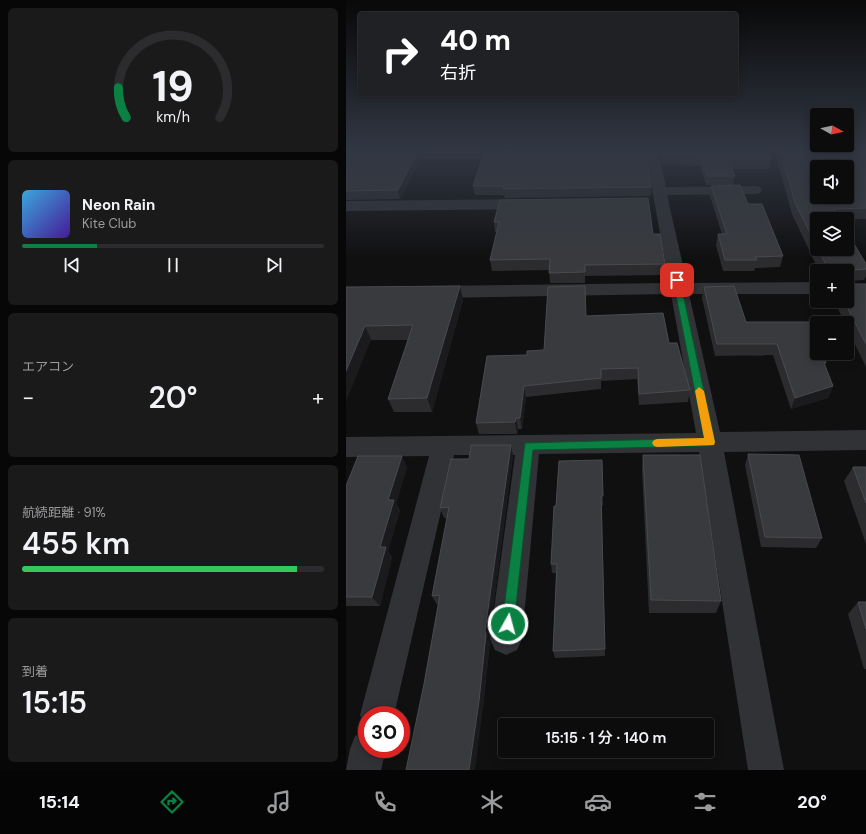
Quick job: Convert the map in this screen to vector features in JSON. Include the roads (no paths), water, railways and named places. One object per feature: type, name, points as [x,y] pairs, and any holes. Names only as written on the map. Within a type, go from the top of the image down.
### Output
[{"type":"street","points":[[654,186],[655,199],[679,290],[710,442],[766,770]]},
{"type":"street","points":[[655,199],[755,190]]},
{"type":"street","points":[[346,206],[543,204]]},
{"type":"street","points":[[418,293],[604,289],[679,290],[810,288]]},
{"type":"street","points":[[346,447],[528,446],[866,440]]},
{"type":"street","points":[[506,639],[528,446]]},
{"type":"street","points":[[379,706],[444,447]]},
{"type":"street","points":[[363,770],[366,758]]}]
